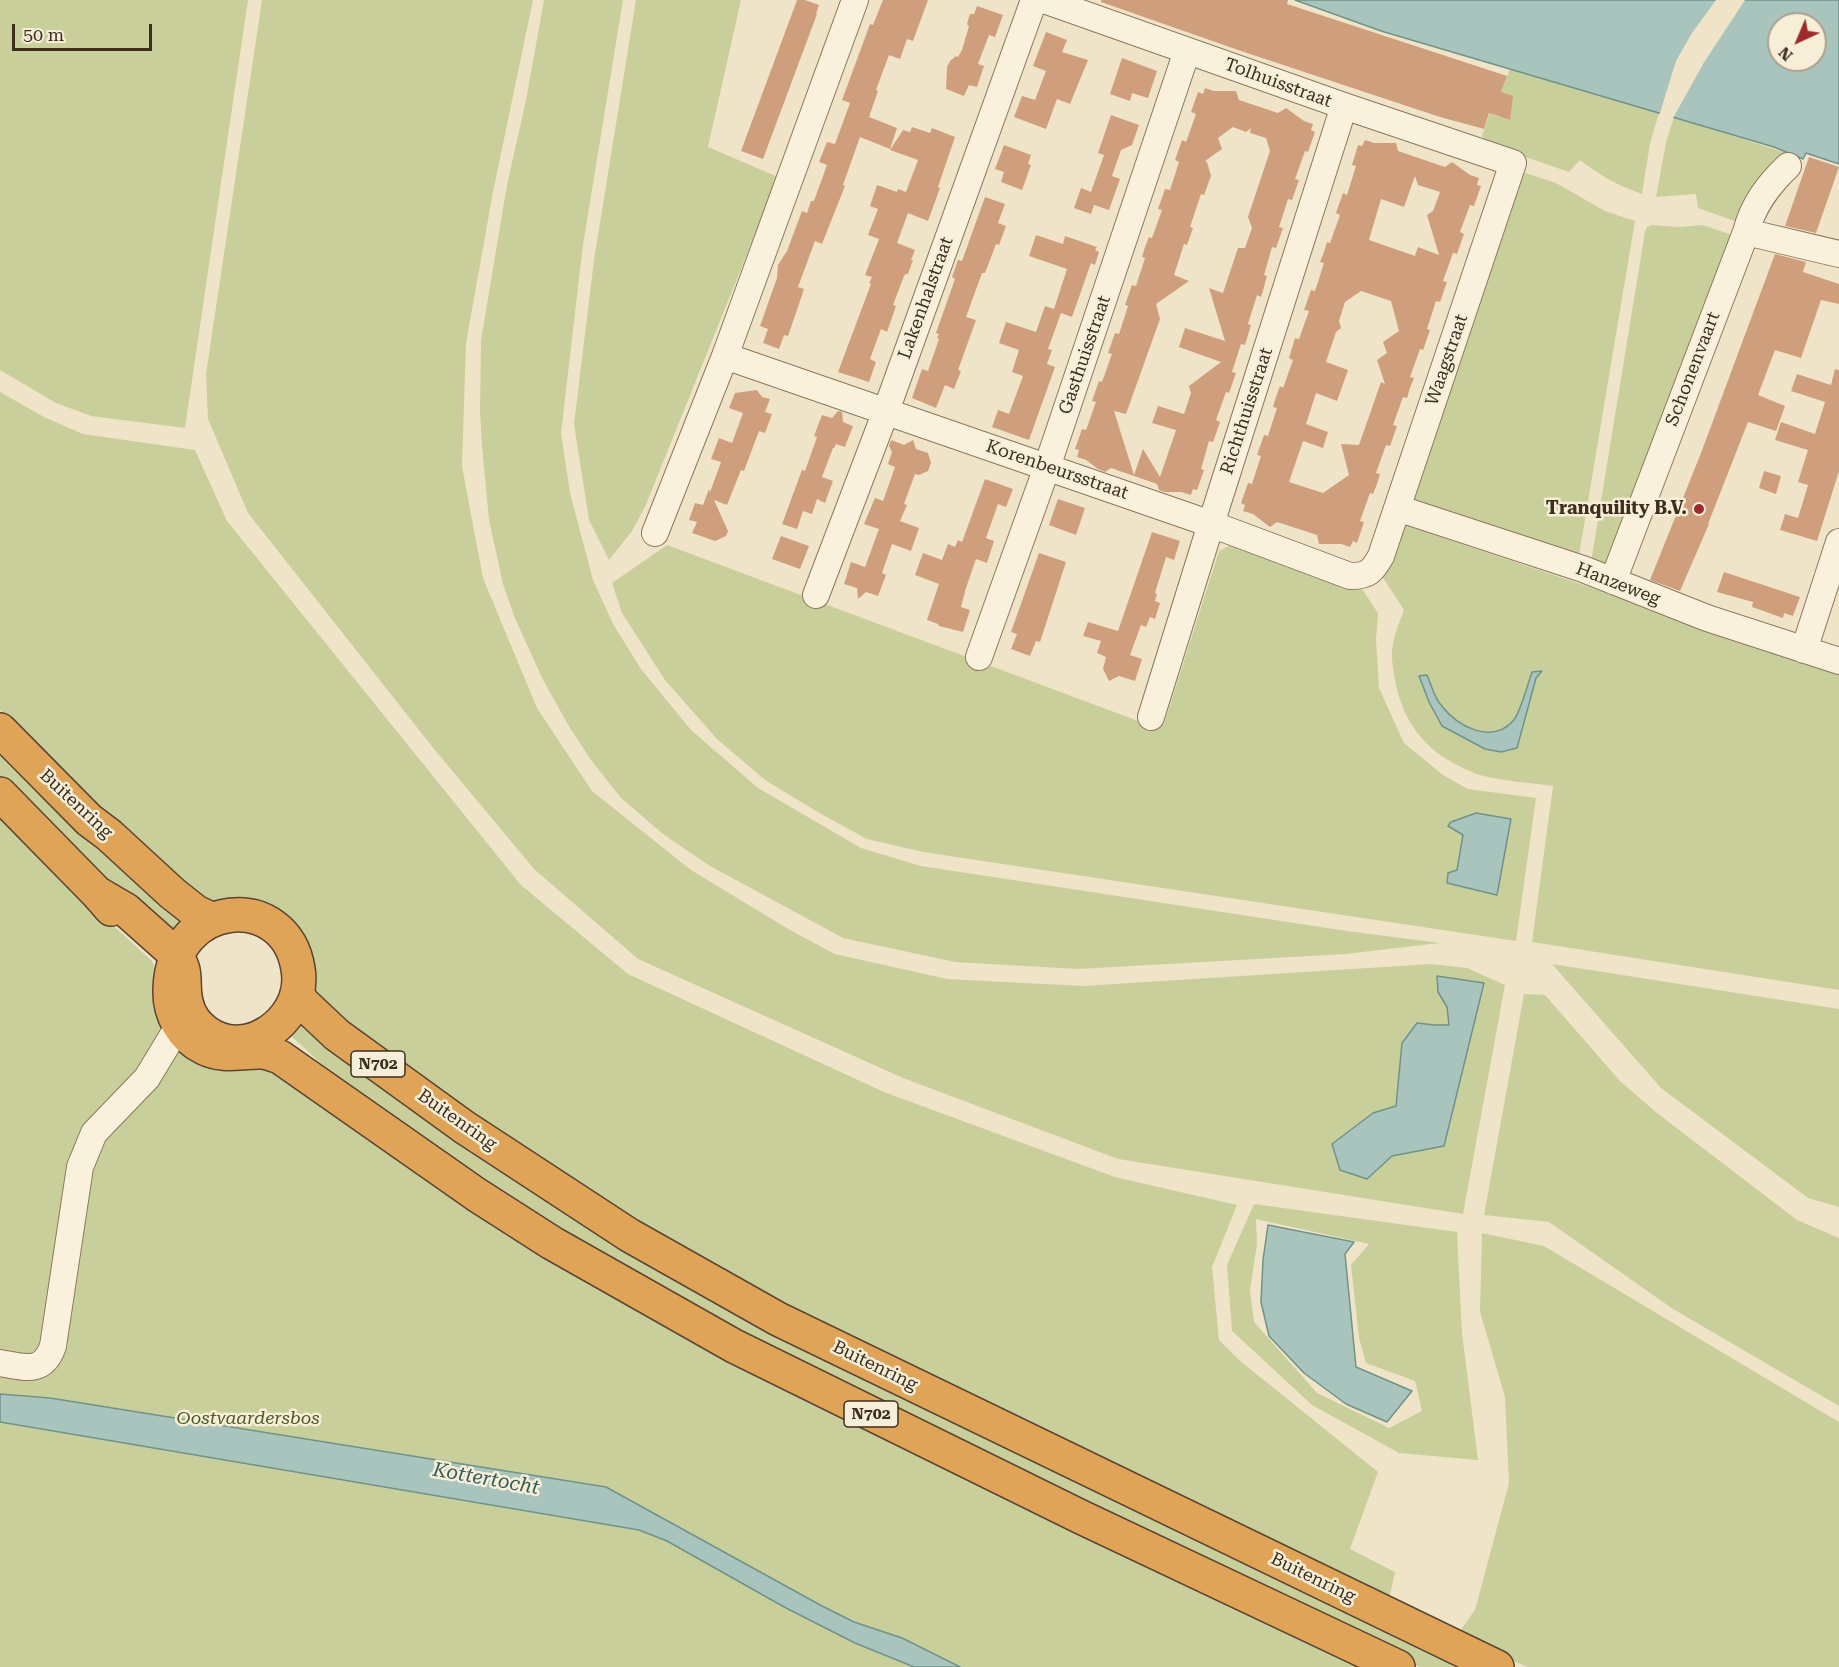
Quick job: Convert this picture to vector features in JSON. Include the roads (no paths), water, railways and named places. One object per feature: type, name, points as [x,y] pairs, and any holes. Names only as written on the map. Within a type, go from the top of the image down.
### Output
[{"type":"highway","name":"Buitenring","points":[[0,730],[89,820],[110,835],[180,900],[196,912],[211,919]]},
{"type":"highway","points":[[0,794],[97,893],[126,910],[174,965]]},
{"type":"highway","points":[[198,1036],[171,1006],[169,996],[174,965],[180,948],[190,934],[211,919],[243,915],[254,917],[273,927],[288,942],[297,962],[299,984],[297,994],[284,1019],[254,1045]]},
{"type":"highway","name":"Buitenring","points":[[297,994],[303,1004],[337,1035],[464,1127],[629,1235],[738,1297],[974,1415],[1497,1667]]},
{"type":"highway","name":"N702","points":[[198,1036],[217,1053],[227,1055],[254,1045],[285,1046],[324,1077],[368,1118],[477,1195],[552,1243],[734,1346],[1081,1517],[1398,1667]]},
{"type":"street","points":[[656,533],[725,356],[855,0]]},
{"type":"street","name":"Lakenhalstraat","points":[[816,595],[886,411],[1034,0]]},
{"type":"street","name":"Tolhuisstraat","points":[[1044,0],[1513,164]]},
{"type":"street","name":"Gasthuisstraat","points":[[979,657],[1047,467],[1187,51]]},
{"type":"street","name":"Richthuisstraat","points":[[1151,717],[1344,106]]},
{"type":"street","name":"Waagstraat","points":[[1381,556],[1513,164]]},
{"type":"street","name":"Schonenvaart","points":[[1613,582],[1750,217],[1773,180],[1788,166]]},
{"type":"street","points":[[1746,232],[1839,254]]},
{"type":"street","name":"Korenbeursstraat","points":[[725,356],[1211,524],[1350,576],[1362,576],[1373,569],[1381,556]]},
{"type":"street","name":"Hanzeweg","points":[[1397,508],[1583,569],[1707,618],[1839,661]]},
{"type":"street","points":[[1804,650],[1839,542]]},
{"type":"street","points":[[0,1363],[35,1367],[50,1356],[80,1167],[94,1133],[147,1078],[198,1036]]},
{"type":"water","points":[[1295,0],[1839,0],[1839,164],[1806,153],[1803,159],[1774,147],[1381,31]]},
{"type":"water","points":[[1542,671],[1536,678],[1517,748],[1501,752],[1485,749],[1442,726],[1419,676],[1427,675],[1439,702],[1456,720],[1475,730],[1495,732],[1513,721],[1532,672]]},
{"type":"water","points":[[1476,813],[1511,819],[1497,895],[1447,883],[1448,873],[1457,870],[1463,835],[1448,826],[1451,822]]},
{"type":"water","points":[[1437,976],[1484,983],[1444,1146],[1392,1156],[1367,1179],[1340,1170],[1332,1144],[1373,1113],[1396,1106],[1402,1043],[1417,1023],[1449,1025],[1447,1007],[1438,992]]},
{"type":"water","points":[[1268,1225],[1354,1242],[1345,1254],[1356,1367],[1412,1391],[1387,1422],[1346,1404],[1304,1373],[1269,1336],[1261,1302],[1263,1260]]},
{"type":"water","name":"Kottertocht","points":[[0,1394],[50,1398],[606,1487],[822,1606],[854,1622],[902,1638],[960,1667],[914,1667],[855,1643],[786,1608],[667,1541],[639,1530],[0,1422]]},
{"type":"place","name":"Tranquility B.V.","points":[[1699,509]]},
{"type":"park label","name":"Oostvaardersbos","points":[[248,1419]]}]
